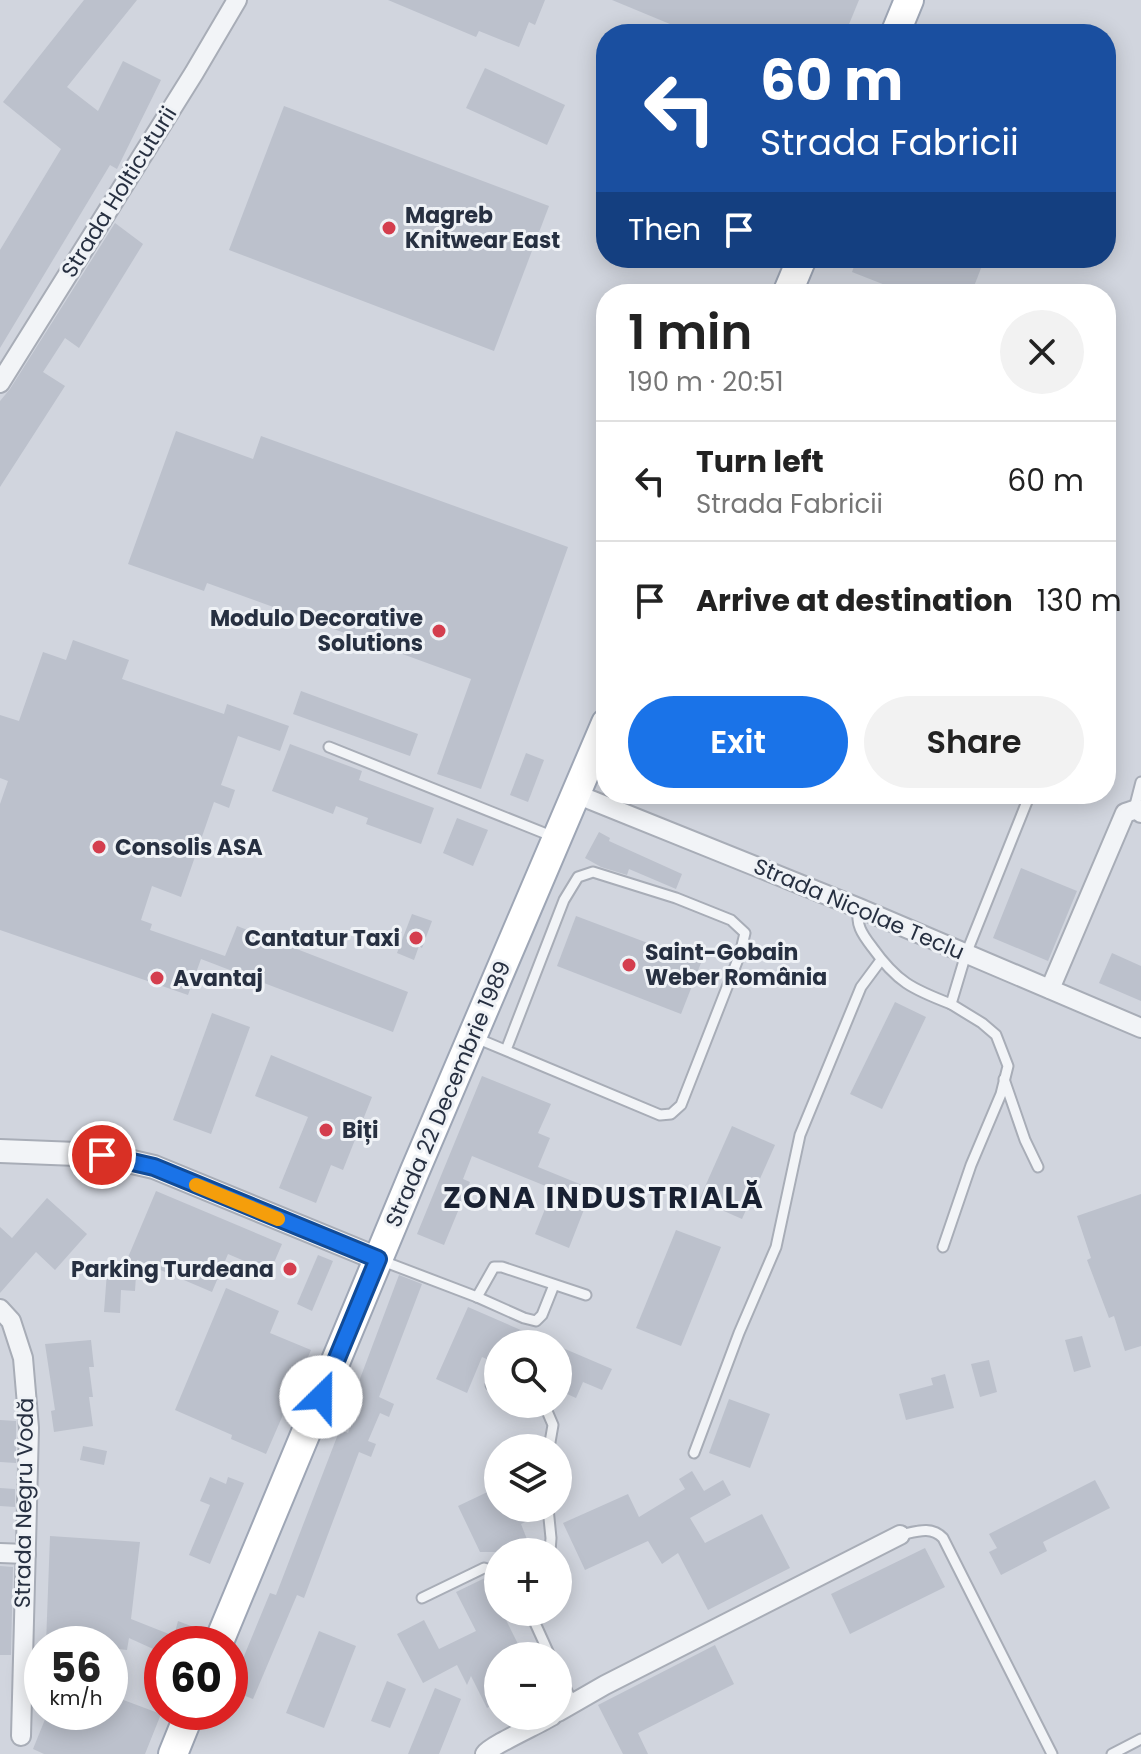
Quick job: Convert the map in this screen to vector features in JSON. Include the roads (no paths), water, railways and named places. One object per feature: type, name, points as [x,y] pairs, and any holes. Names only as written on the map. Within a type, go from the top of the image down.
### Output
[{"type":"main road","points":[[899,24],[909,0]]},
{"type":"main road","name":"Strada 22 Decembrie 1989","points":[[225,1626],[596,747]]},
{"type":"main road","points":[[173,1754],[183,1730]]},
{"type":"street","name":"Strada Holticuturii","points":[[0,383],[237,0]]},
{"type":"street","name":"Strada Nicolae Teclu","points":[[576,794],[596,802]]},
{"type":"street","name":"Strada Nicolae Teclu","points":[[601,804],[859,908],[1141,1028]]},
{"type":"street","points":[[1050,989],[1125,813],[1138,811]]},
{"type":"street","points":[[0,1151],[102,1155],[154,1167],[378,1259]]},
{"type":"street","name":"Strada Negru Vodă","points":[[4,1320],[23,1358],[29,1428],[21,1736]]},
{"type":"street","points":[[572,1704],[900,1535]]},
{"type":"street","points":[[0,1553],[26,1554]]},
{"type":"street","points":[[485,1754],[488,1749],[525,1730]]},
{"type":"lane","points":[[329,747],[558,838]]},
{"type":"lane","points":[[1138,811],[1141,782]]},
{"type":"lane","points":[[951,1004],[966,954],[1026,804]]},
{"type":"lane","points":[[473,1037],[660,1115],[671,1114],[681,1105],[740,954],[745,933],[731,920],[676,898],[593,872],[578,877],[564,900],[506,1050]]},
{"type":"lane","points":[[859,908],[857,925],[889,971],[920,993],[951,1004],[982,1023],[996,1035],[1008,1066],[943,1247]]},
{"type":"lane","points":[[694,1453],[739,1333],[776,1247],[800,1135],[861,987],[881,960]]},
{"type":"lane","points":[[1004,1079],[1038,1167]]},
{"type":"lane","points":[[378,1259],[536,1321],[542,1315],[554,1285]]},
{"type":"lane","points":[[477,1297],[494,1267],[586,1295]]},
{"type":"lane","points":[[900,1535],[923,1530],[937,1531],[943,1538],[1052,1754]]},
{"type":"lane","points":[[422,1598],[484,1568]]},
{"type":"lane","points":[[1112,1754],[1141,1739]]},
{"type":"place","name":"Magreb Knitwear East","points":[[389,228]]},
{"type":"place","name":"Modulo Decorative Solutions","points":[[439,631]]},
{"type":"place","name":"Consolis ASA","points":[[99,847]]},
{"type":"place","name":"Cantatur Taxi","points":[[416,938]]},
{"type":"place","name":"Saint-Gobain Weber România","points":[[629,965]]},
{"type":"place","name":"Avantaj","points":[[157,978]]},
{"type":"place","name":"Biți","points":[[326,1130]]},
{"type":"place","name":"Parking Turdeana","points":[[290,1269]]},
{"type":"district","name":"ZONA INDUSTRIALĂ","points":[[604,1197]]}]
